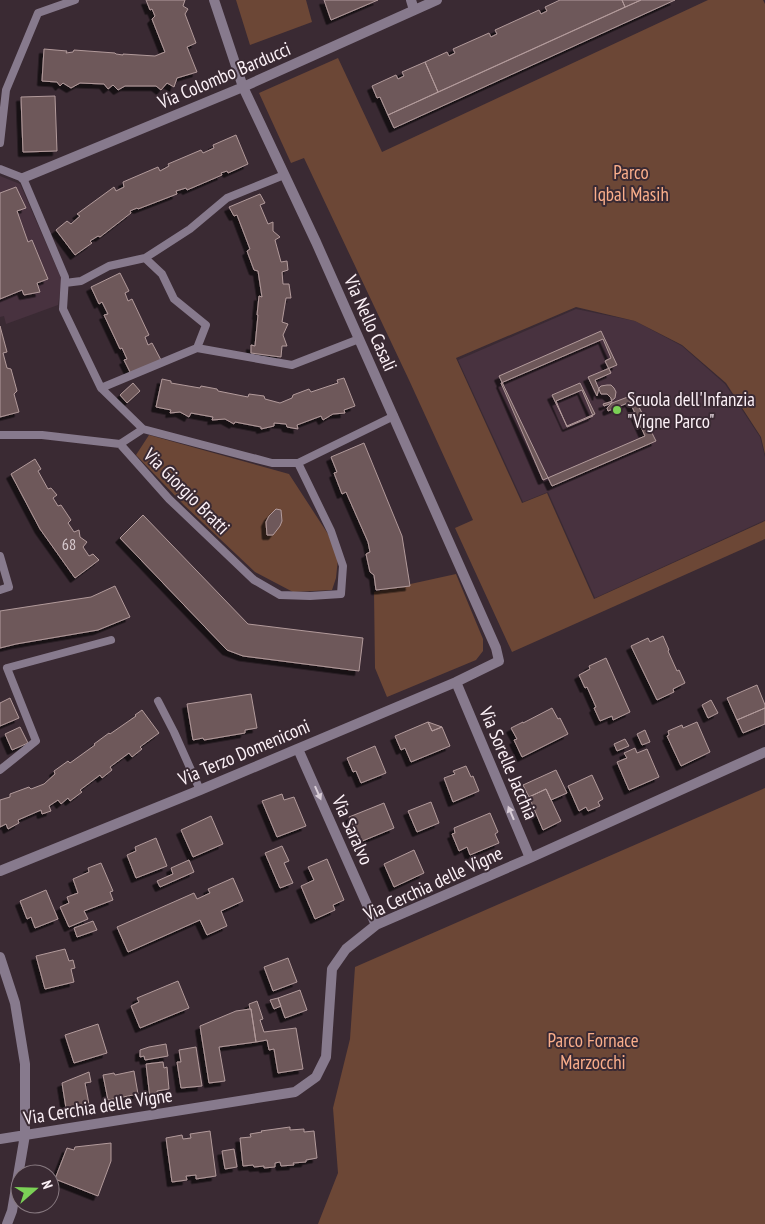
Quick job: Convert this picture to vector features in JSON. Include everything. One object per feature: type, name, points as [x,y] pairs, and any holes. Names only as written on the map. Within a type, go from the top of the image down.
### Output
[{"type":"street","name":"Via Nello Casali","points":[[214,0],[243,87],[316,242],[394,416],[496,648],[499,661]]},
{"type":"street","name":"Via Colombo Barducci","points":[[23,178],[243,87],[412,5],[436,0]]},
{"type":"street","name":"Via Terzo Domeniconi","points":[[0,871],[298,749],[456,682],[499,661]]},
{"type":"street","name":"Via Sorelle Jacchia","points":[[456,682],[530,858]]},
{"type":"street","name":"Via Saralvo","points":[[298,749],[376,925]]},
{"type":"street","name":"Via Cerchia delle Vigne","points":[[0,1139],[295,1092],[316,1077],[326,1057],[332,969],[346,949],[376,925],[765,752]]},
{"type":"street","points":[[0,957],[15,1003],[25,1064],[25,1135],[8,1224]]},
{"type":"lane","points":[[0,143],[6,90],[38,13],[75,0]]},
{"type":"lane","points":[[0,169],[23,178],[65,277],[63,309],[101,388],[143,429],[272,463],[298,464],[394,416]]},
{"type":"lane","points":[[65,283],[81,280],[109,266],[145,258],[190,228],[227,198],[284,175]]},
{"type":"lane","points":[[145,258],[162,274],[174,299],[206,325],[197,348]]},
{"type":"lane","points":[[101,388],[197,348],[292,365],[359,339]]},
{"type":"lane","points":[[120,444],[143,429]]},
{"type":"lane","name":"Via Giorgio Bratti","points":[[0,435],[42,435],[120,444],[168,499],[254,580],[280,595],[341,594],[342,566],[331,531],[298,464]]},
{"type":"lane","points":[[0,556],[9,587],[0,590]]},
{"type":"lane","points":[[0,770],[36,741],[7,668],[111,640]]},
{"type":"lane","points":[[158,701],[200,790]]},
{"type":"shaded area","points":[[0,176],[20,184],[62,280],[58,305],[6,324],[4,316],[0,317]]},
{"type":"shaded area","points":[[576,309],[635,321],[682,346],[725,384],[760,437],[765,457],[765,520],[595,598],[548,492],[523,502],[458,360]]},
{"type":"green space","points":[[236,0],[306,0],[312,22],[250,45]]},
{"type":"green space","name":"Parco Iqbal Masih","points":[[708,0],[763,0],[765,4],[765,454],[761,437],[726,383],[682,345],[635,321],[576,307],[456,358],[522,503],[547,493],[594,599],[765,521],[765,539],[512,652],[455,528],[473,520],[304,158],[291,163],[259,93],[338,58],[382,152]]},
{"type":"green space","points":[[149,435],[289,474],[328,534],[338,559],[336,578],[332,590],[293,592],[255,572],[184,505],[136,455]]},
{"type":"green space","points":[[456,574],[483,639],[483,651],[476,660],[387,697],[375,668],[374,592]]},
{"type":"green space","name":"Parco Fornace Marzocchi","points":[[765,788],[765,1224],[318,1224],[338,1173],[333,1108],[350,1039],[355,967]]},
{"type":"building","points":[[146,0],[185,0],[183,6],[188,9],[185,14],[196,43],[187,47],[197,72],[177,78],[174,87],[167,83],[161,90],[156,86],[125,86],[118,90],[113,85],[108,89],[104,84],[80,83],[71,88],[63,83],[60,86],[57,82],[42,81],[44,49],[67,51],[66,53],[73,52],[74,50],[155,56],[165,52],[152,19],[155,16]]},
{"type":"building","points":[[324,0],[378,0],[331,20]]},
{"type":"building","points":[[560,0],[622,0],[625,7],[438,92],[425,62],[447,52],[449,56],[455,53],[453,49],[489,33],[491,37],[497,34],[495,30],[539,10],[541,14],[547,11],[545,7]]},
{"type":"building","points":[[622,0],[641,0],[625,7]]},
{"type":"building","points":[[641,0],[675,0],[394,128],[388,115]]},
{"type":"building","points":[[425,62],[438,92],[388,115],[380,97],[377,98],[372,86],[396,75],[398,79],[404,76],[402,72]]},
{"type":"building","points":[[55,96],[57,151],[23,152],[21,97]]},
{"type":"building","points":[[236,135],[248,164],[228,173],[227,171],[221,173],[222,175],[187,190],[186,188],[176,191],[177,194],[130,211],[131,213],[100,237],[98,236],[90,241],[92,243],[75,255],[56,230],[67,221],[71,224],[80,216],[77,214],[114,187],[116,191],[124,187],[123,182],[158,167],[160,171],[169,166],[168,164],[201,150],[203,153],[214,148],[213,145]]},
{"type":"building","points":[[16,187],[26,208],[17,211],[28,242],[32,240],[48,279],[37,283],[40,292],[24,295],[22,290],[0,299],[0,193]]},
{"type":"building","points":[[260,194],[265,203],[260,205],[268,224],[273,222],[273,231],[280,237],[275,240],[281,262],[287,261],[288,270],[282,272],[283,284],[289,284],[291,298],[286,298],[282,322],[288,324],[283,335],[287,346],[282,346],[281,357],[251,353],[251,345],[255,346],[259,296],[262,297],[258,271],[254,270],[247,251],[250,249],[237,215],[234,216],[229,207]]},
{"type":"building","points":[[120,273],[129,291],[125,293],[128,301],[132,299],[149,335],[145,337],[148,345],[152,343],[161,360],[131,374],[124,360],[127,359],[122,348],[120,349],[104,315],[108,314],[102,302],[99,304],[91,287]]},
{"type":"building","points":[[0,326],[7,352],[3,353],[7,368],[11,369],[17,391],[14,394],[19,412],[0,417]]},
{"type":"building","name":"Scuola dell'Infanzia \"Vigne Parco\"","points":[[601,331],[617,365],[588,377],[597,396],[599,388],[607,385],[611,385],[616,392],[615,398],[603,404],[604,406],[633,395],[656,441],[552,486],[499,376]],"holes":[[[580,383],[595,414],[567,426],[552,395]]]},
{"type":"building","name":"Scuola dell'Infanzia \"Vigne Parco\"","points":[[603,339],[611,358],[605,361],[611,373],[595,380],[601,394],[607,394],[611,398],[612,403],[607,408],[608,411],[630,402],[645,436],[543,480],[501,383]],"holes":[[[582,390],[593,416],[567,427],[556,401]]]},
{"type":"building","points":[[344,378],[355,406],[344,410],[345,413],[333,414],[323,420],[321,416],[297,425],[298,429],[287,427],[286,424],[274,423],[274,426],[261,429],[261,427],[235,422],[234,424],[225,419],[212,420],[213,417],[191,413],[189,417],[180,412],[170,413],[171,410],[156,407],[162,379],[171,381],[171,383],[200,388],[201,386],[248,397],[249,394],[264,396],[265,399],[280,403],[292,398],[293,395],[309,389],[311,392],[338,383],[337,380]]},
{"type":"building","points":[[133,383],[140,391],[127,403],[120,395]]},
{"type":"building","points":[[364,443],[402,536],[410,586],[376,590],[374,575],[370,572],[366,554],[370,552],[368,542],[346,492],[342,494],[334,473],[337,472],[331,457]]},
{"type":"building","points":[[35,459],[41,469],[38,471],[48,489],[51,488],[57,495],[53,498],[58,506],[61,505],[71,520],[68,523],[74,532],[79,530],[80,537],[87,542],[83,547],[89,556],[93,554],[99,560],[75,578],[40,529],[11,474]]},
{"type":"building","points":[[276,509],[281,510],[282,521],[273,535],[267,535],[266,522]]},
{"type":"building","points":[[143,515],[248,624],[363,638],[359,671],[243,656],[227,650],[120,538]]},
{"type":"building","points":[[115,586],[130,617],[98,630],[0,648],[0,611],[91,597]]},
{"type":"building","points":[[663,636],[677,671],[679,670],[685,683],[673,689],[674,692],[657,700],[631,646],[648,638],[650,642]]},
{"type":"building","points":[[606,658],[630,712],[613,720],[612,716],[600,721],[587,687],[585,688],[579,675],[590,669],[589,666]]},
{"type":"building","points":[[757,685],[765,708],[737,720],[727,698]]},
{"type":"building","points":[[251,694],[257,728],[245,730],[245,733],[193,740],[187,704]]},
{"type":"building","points":[[10,698],[19,718],[0,726],[0,703]]},
{"type":"building","points":[[711,700],[718,713],[708,718],[702,705]]},
{"type":"building","points":[[552,708],[558,719],[560,718],[568,734],[522,757],[514,740],[517,739],[511,728]]},
{"type":"building","points":[[765,708],[765,724],[743,733],[737,720]]},
{"type":"building","points":[[142,710],[159,733],[140,747],[142,749],[132,757],[129,753],[110,767],[112,770],[102,778],[100,775],[80,790],[82,792],[70,801],[68,798],[61,804],[58,800],[49,806],[51,811],[42,814],[41,810],[18,820],[19,823],[8,829],[6,824],[0,827],[0,800],[29,787],[31,789],[44,784],[55,774],[54,771],[68,761],[70,763]]},
{"type":"building","points":[[428,722],[442,727],[432,731]]},
{"type":"building","points":[[428,722],[432,731],[442,727],[450,746],[411,762],[405,748],[401,750],[395,736]]},
{"type":"building","points":[[697,722],[710,752],[681,766],[667,736],[669,735],[668,731],[682,725],[683,728]]},
{"type":"building","points":[[20,727],[28,743],[12,750],[5,734]]},
{"type":"building","points":[[645,730],[650,742],[642,745],[637,734]]},
{"type":"building","points":[[625,739],[629,746],[617,751],[614,744]]},
{"type":"building","points":[[375,746],[386,773],[361,783],[356,771],[353,772],[347,758]]},
{"type":"building","points":[[635,748],[637,753],[647,749],[659,777],[629,790],[617,762],[627,758],[624,753]]},
{"type":"building","points":[[466,766],[471,777],[473,776],[479,791],[453,802],[444,778],[455,774],[453,771]]},
{"type":"building","points":[[556,770],[567,793],[551,800],[546,789],[529,797],[523,785]]},
{"type":"building","points":[[592,775],[603,799],[598,802],[600,806],[588,811],[586,807],[579,811],[568,786]]},
{"type":"building","points":[[546,789],[561,821],[543,830],[529,797]]},
{"type":"building","points":[[282,794],[284,800],[294,797],[306,826],[277,837],[262,801]]},
{"type":"building","points":[[431,802],[439,823],[417,832],[408,811]]},
{"type":"building","points":[[384,803],[394,828],[360,842],[349,817]]},
{"type":"building","points":[[490,813],[498,832],[495,834],[499,843],[470,855],[467,847],[459,851],[452,834],[455,833],[454,828]]},
{"type":"building","points":[[211,816],[223,844],[193,857],[181,830]]},
{"type":"building","points":[[156,838],[167,866],[136,878],[127,855],[136,851],[135,847]]},
{"type":"building","points":[[282,846],[289,861],[284,863],[293,883],[280,888],[265,853]]},
{"type":"building","points":[[414,850],[424,873],[394,887],[384,864]]},
{"type":"building","points":[[327,859],[344,900],[333,905],[335,910],[315,919],[301,886],[314,880],[308,867]]},
{"type":"building","points":[[189,860],[194,872],[160,887],[157,881],[173,874],[171,868]]},
{"type":"building","points":[[101,863],[113,891],[110,892],[113,900],[84,911],[88,919],[69,927],[60,907],[69,903],[67,897],[78,893],[73,879],[89,872],[88,868]]},
{"type":"building","points":[[233,878],[243,901],[221,911],[227,926],[207,935],[200,920],[128,952],[117,927],[194,893],[197,899],[210,893],[208,889]]},
{"type":"building","points":[[46,890],[58,919],[35,928],[31,917],[27,919],[20,901]]},
{"type":"building","points":[[93,921],[97,930],[77,937],[74,928]]},
{"type":"building","points":[[65,949],[69,961],[73,960],[75,968],[71,969],[74,982],[45,989],[36,956]]},
{"type":"building","points":[[288,958],[297,982],[273,991],[264,967]]},
{"type":"building","points":[[178,981],[189,1008],[140,1028],[131,1006],[139,1002],[137,998]]},
{"type":"building","points":[[300,990],[307,1010],[285,1018],[278,998]]},
{"type":"building","points":[[278,998],[281,1006],[274,1009],[270,1000]]},
{"type":"building","points":[[257,1001],[263,1019],[260,1020],[264,1032],[296,1028],[303,1069],[278,1073],[274,1049],[269,1050],[267,1040],[256,1042],[249,1004]]},
{"type":"building","points":[[251,1009],[256,1042],[219,1047],[225,1081],[209,1083],[200,1026],[236,1011]]},
{"type":"building","points":[[98,1024],[107,1053],[74,1063],[65,1035]]},
{"type":"building","points":[[166,1044],[168,1056],[145,1060],[144,1056],[140,1057],[140,1050]]},
{"type":"building","points":[[196,1047],[202,1086],[181,1088],[177,1062],[181,1062],[179,1050]]},
{"type":"building","points":[[163,1062],[164,1068],[167,1067],[169,1089],[157,1091],[157,1097],[150,1098],[146,1064]]},
{"type":"building","points":[[134,1071],[138,1094],[108,1100],[103,1075],[114,1073],[115,1075]]},
{"type":"building","points":[[89,1072],[91,1082],[85,1083],[89,1104],[66,1108],[62,1083]]},
{"type":"building","points":[[290,1127],[290,1130],[304,1129],[304,1132],[314,1131],[317,1158],[306,1160],[306,1162],[293,1163],[294,1165],[281,1166],[280,1162],[275,1163],[275,1167],[243,1166],[240,1138],[251,1137],[250,1134],[261,1131]]},
{"type":"building","points":[[210,1131],[216,1176],[196,1179],[196,1175],[186,1176],[187,1180],[172,1182],[166,1138],[182,1135],[183,1139],[191,1138],[190,1134]]},
{"type":"building","points":[[111,1143],[111,1161],[98,1196],[60,1181],[60,1166],[67,1148],[74,1150],[75,1147]]},
{"type":"building","points":[[234,1149],[237,1167],[225,1169],[222,1151]]},
{"type":"place","name":"Scuola dell'Infanzia \"Vigne Parco\"","points":[[617,410]]}]
